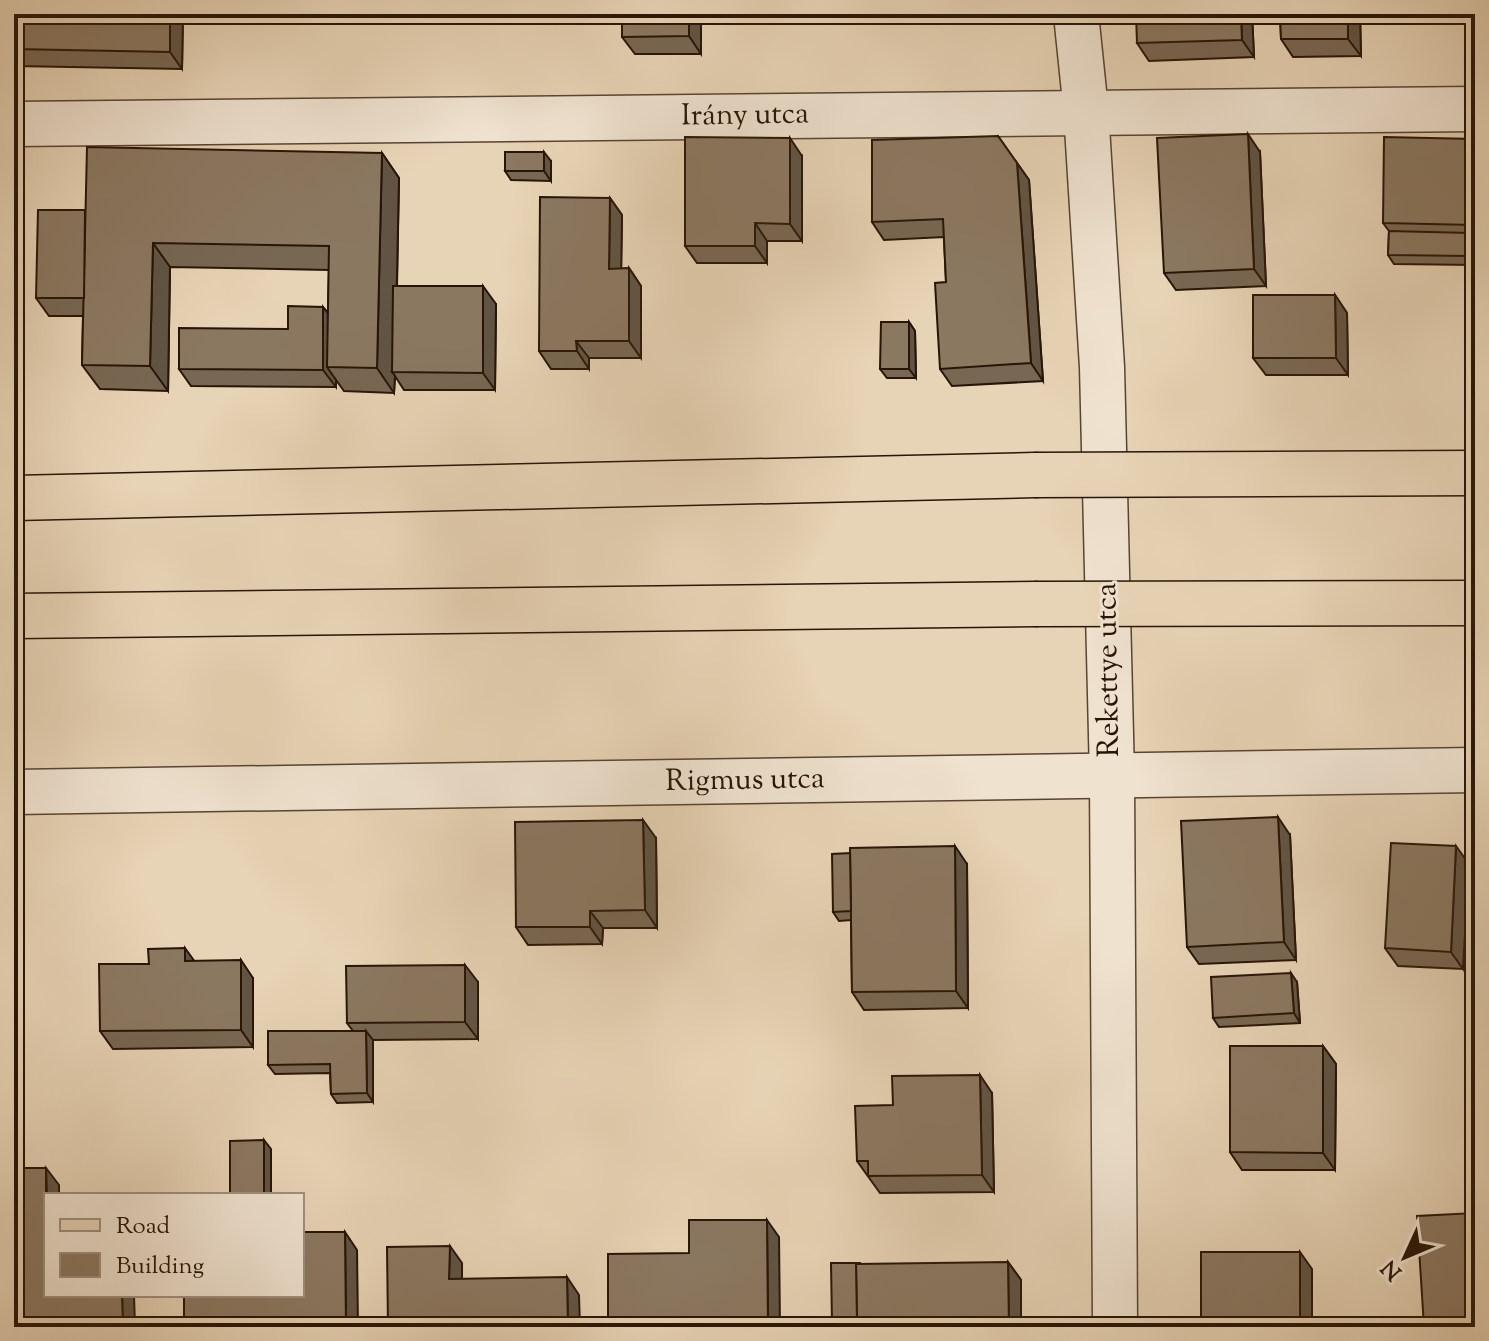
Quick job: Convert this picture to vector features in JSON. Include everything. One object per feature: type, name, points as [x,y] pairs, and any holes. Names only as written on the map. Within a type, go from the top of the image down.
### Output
[{"type":"main road","points":[[14,498],[1035,475],[1475,473]]},
{"type":"main road","points":[[14,616],[1035,604],[1475,603]]},
{"type":"street","name":"Rekettye utca","points":[[1076,14],[1086,111],[1102,367],[1112,776],[1115,1327]]},
{"type":"street","name":"Irány utca","points":[[14,124],[1475,109]]},
{"type":"street","name":"Rigmus utca","points":[[14,792],[1475,770]]},
{"type":"building","points":[[14,14],[170,14],[170,52],[14,49]]},
{"type":"building","points":[[622,14],[689,14],[689,36],[622,37]]},
{"type":"building","points":[[1136,14],[1241,14],[1242,40],[1137,43]]},
{"type":"building","points":[[1280,14],[1348,14],[1348,39],[1281,39]]},
{"type":"building","points":[[1248,134],[1254,269],[1164,273],[1157,138]]},
{"type":"building","points":[[998,136],[1017,163],[1031,363],[940,369],[935,283],[946,282],[943,219],[872,222],[872,140]]},
{"type":"building","points":[[685,137],[790,138],[790,224],[755,223],[755,246],[685,246]]},
{"type":"building","points":[[1384,137],[1475,139],[1475,225],[1383,223]]},
{"type":"building","points":[[87,147],[382,153],[377,368],[327,367],[329,246],[153,243],[150,366],[82,365]]},
{"type":"building","points":[[505,152],[544,152],[544,171],[505,171]]},
{"type":"building","points":[[540,197],[610,198],[609,269],[629,268],[629,341],[576,341],[577,351],[539,351]]},
{"type":"building","points":[[38,210],[85,210],[84,298],[36,298]]},
{"type":"building","points":[[1389,231],[1470,233],[1470,256],[1388,255]]},
{"type":"building","points":[[393,286],[483,286],[483,373],[392,372]]},
{"type":"building","points":[[1253,295],[1335,295],[1336,358],[1253,358]]},
{"type":"building","points":[[288,306],[323,307],[323,370],[179,369],[179,328],[288,329]]},
{"type":"building","points":[[881,322],[909,322],[909,369],[880,369]]},
{"type":"building","points":[[1278,817],[1284,942],[1187,947],[1181,821]]},
{"type":"building","points":[[643,820],[645,910],[590,911],[590,927],[516,927],[515,822]]},
{"type":"building","points":[[1391,843],[1456,846],[1451,952],[1385,948]]},
{"type":"building","points":[[955,846],[956,991],[852,992],[850,848]]},
{"type":"building","points":[[850,853],[851,911],[833,912],[832,854]]},
{"type":"building","points":[[185,948],[185,961],[241,960],[241,1030],[100,1031],[99,964],[149,964],[148,949]]},
{"type":"building","points":[[465,965],[465,1022],[347,1023],[346,966]]},
{"type":"building","points":[[1291,973],[1294,1013],[1213,1018],[1211,977]]},
{"type":"building","points":[[268,1031],[366,1031],[367,1093],[331,1094],[330,1064],[268,1065]]},
{"type":"building","points":[[1230,1046],[1323,1046],[1323,1153],[1230,1152]]},
{"type":"building","points":[[980,1075],[982,1175],[868,1176],[868,1161],[857,1161],[855,1106],[893,1105],[892,1076]]},
{"type":"building","points":[[264,1140],[264,1193],[230,1193],[230,1141]]},
{"type":"building","points":[[14,1168],[46,1168],[44,1297],[122,1297],[123,1327],[14,1327]]},
{"type":"building","points":[[1475,1213],[1475,1327],[1424,1327],[1417,1216]]},
{"type":"building","points":[[689,1220],[767,1220],[768,1327],[608,1327],[608,1254],[689,1253]]},
{"type":"building","points":[[304,1232],[345,1232],[346,1327],[184,1327],[184,1297],[304,1297]]},
{"type":"building","points":[[450,1246],[449,1279],[567,1277],[568,1327],[388,1327],[387,1247]]},
{"type":"building","points":[[1201,1252],[1300,1252],[1300,1327],[1201,1327]]},
{"type":"building","points":[[1008,1262],[1009,1327],[857,1327],[856,1264]]},
{"type":"building","points":[[831,1263],[861,1263],[856,1264],[857,1322],[832,1323]]}]
